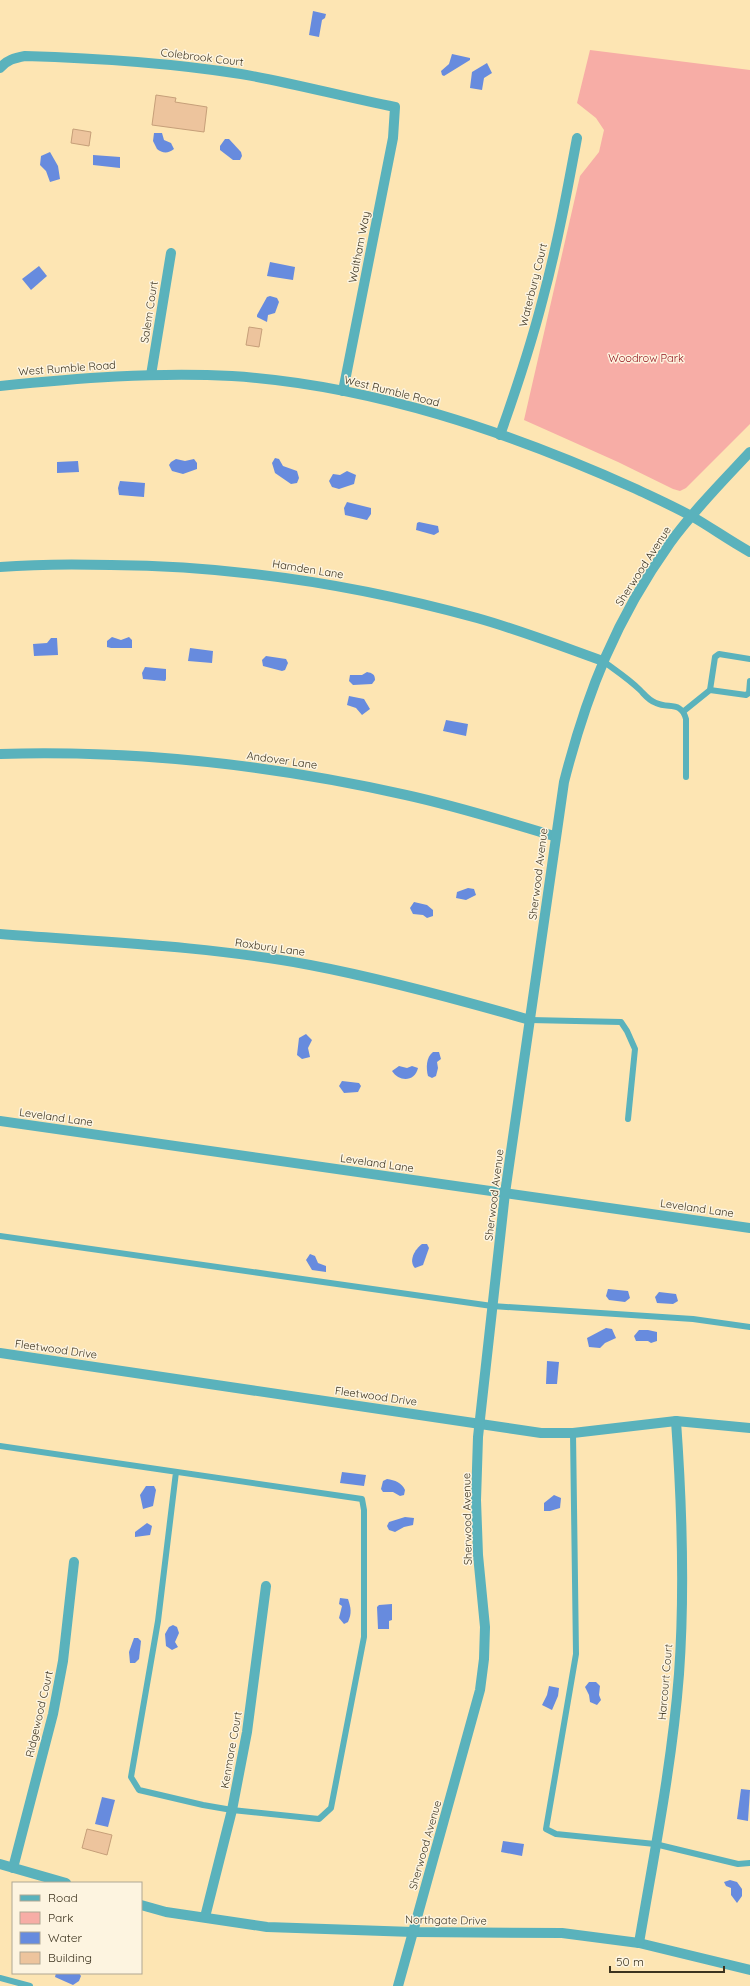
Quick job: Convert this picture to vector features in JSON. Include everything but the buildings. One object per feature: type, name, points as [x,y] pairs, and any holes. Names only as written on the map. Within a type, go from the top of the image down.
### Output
[{"type":"street","name":"Colebrook Court","points":[[2,66],[14,58],[25,56],[100,58],[173,65],[323,90],[395,107]]},
{"type":"street","name":"Waltham Way","points":[[343,390],[393,138],[395,107]]},
{"type":"street","name":"Waterbury Court","points":[[500,435],[524,365],[543,298],[560,227],[577,138]]},
{"type":"street","name":"Salem Court","points":[[151,375],[171,253]]},
{"type":"street","name":"West Rumble Road","points":[[0,386],[75,379],[151,375],[232,376],[343,390],[424,411],[500,435],[584,467],[691,516],[750,552]]},
{"type":"street","name":"Sherwood Avenue","points":[[398,1986],[480,1690],[485,1627],[478,1555],[476,1500],[479,1424],[505,1193],[551,870],[554,836],[564,782],[578,728],[603,661],[622,620],[646,579],[691,516],[750,452]]},
{"type":"street","name":"Hamden Lane","points":[[0,567],[72,564],[145,565],[210,569],[283,577],[347,587],[422,604],[520,632],[603,661]]},
{"type":"street","name":"Andover Lane","points":[[0,754],[111,755],[194,761],[267,769],[407,795],[481,814],[554,836]]},
{"type":"street","name":"Roxbury Lane","points":[[0,934],[226,952],[309,964],[383,980],[530,1020]]},
{"type":"street","name":"Leveland Lane","points":[[0,1121],[750,1228]]},
{"type":"street","name":"Fleetwood Drive","points":[[0,1353],[541,1433],[573,1433],[676,1421],[750,1428]]},
{"type":"street","name":"Harcourt Court","points":[[639,1943],[670,1760],[679,1674],[682,1601],[682,1544],[676,1421]]},
{"type":"street","name":"Ridgewood Court","points":[[13,1868],[53,1714],[64,1653],[74,1562]]},
{"type":"street","name":"Kenmore Court","points":[[205,1917],[232,1810],[254,1684],[266,1586]]},
{"type":"street","points":[[0,1864],[62,1882]]},
{"type":"street","name":"Northgate Drive","points":[[142,1904],[166,1912],[267,1928],[413,1932],[562,1933],[639,1943],[750,1970]]},
{"type":"lane","points":[[684,711],[710,690],[715,657],[719,654],[750,659]]},
{"type":"lane","points":[[603,661],[640,690],[648,699],[657,704],[679,708],[684,711],[686,719],[686,777]]},
{"type":"lane","points":[[710,690],[746,695],[749,693],[750,681]]},
{"type":"lane","points":[[530,1020],[621,1022],[628,1032],[635,1049],[628,1119]]},
{"type":"lane","points":[[0,1236],[492,1306],[692,1319],[750,1327]]},
{"type":"lane","points":[[573,1433],[576,1654],[546,1829],[556,1834],[655,1844],[738,1864],[750,1863]]},
{"type":"lane","points":[[0,1446],[176,1472],[362,1500],[364,1510],[364,1637],[331,1808],[319,1819],[232,1810],[203,1805],[138,1790],[131,1777],[158,1621],[176,1472]]},
{"type":"lane","points":[[0,1978],[30,1986]]},
{"type":"green space","name":"Woodrow Park","points":[[590,50],[750,70],[750,424],[686,488],[680,491],[524,420],[580,176],[599,152],[604,130],[596,118],[577,103]]},
{"type":"water","points":[[313,11],[326,14],[325,18],[322,20],[319,37],[309,35]]},
{"type":"water","points":[[452,54],[470,58],[470,60],[444,76],[442,75],[441,71],[449,64]]},
{"type":"water","points":[[487,63],[492,73],[484,78],[482,90],[470,88],[472,72]]},
{"type":"water","points":[[154,133],[162,133],[164,140],[171,143],[174,149],[170,152],[165,152],[157,149],[153,141]]},
{"type":"water","points":[[225,139],[229,139],[241,152],[242,156],[240,160],[233,160],[220,150],[220,146]]},
{"type":"water","points":[[50,152],[58,166],[60,179],[50,182],[46,171],[40,165],[41,156]]},
{"type":"water","points":[[93,155],[120,157],[120,168],[93,165]]},
{"type":"water","points":[[270,262],[295,267],[293,280],[267,276]]},
{"type":"water","points":[[39,266],[47,276],[31,290],[22,279]]},
{"type":"water","points":[[270,296],[277,298],[279,302],[275,313],[268,315],[267,322],[257,317],[257,315],[267,297]]},
{"type":"water","points":[[275,458],[279,459],[283,466],[297,471],[299,478],[297,483],[291,484],[275,473],[272,463]]},
{"type":"water","points":[[176,459],[185,461],[194,459],[197,463],[197,469],[183,474],[172,471],[169,465]]},
{"type":"water","points":[[78,461],[79,472],[57,473],[57,462]]},
{"type":"water","points":[[347,471],[356,475],[354,484],[339,489],[332,487],[329,481],[333,474],[340,475]]},
{"type":"water","points":[[120,481],[145,483],[144,497],[119,495],[118,488]]},
{"type":"water","points":[[347,502],[371,508],[371,514],[367,520],[345,515],[344,508]]},
{"type":"water","points":[[419,522],[438,526],[439,532],[434,535],[416,530],[417,523]]},
{"type":"water","points":[[112,637],[121,640],[129,637],[132,640],[132,648],[107,647],[107,641]]},
{"type":"water","points":[[51,638],[57,638],[58,655],[34,656],[33,644],[47,643]]},
{"type":"water","points":[[190,648],[213,651],[212,663],[188,661]]},
{"type":"water","points":[[266,656],[286,659],[288,663],[285,670],[282,671],[263,666],[262,660]]},
{"type":"water","points":[[145,667],[166,669],[165,681],[143,679],[142,673]]},
{"type":"water","points":[[367,672],[374,675],[375,680],[372,684],[353,685],[349,681],[350,675],[362,675]]},
{"type":"water","points":[[349,696],[364,699],[370,709],[362,715],[356,708],[347,705]]},
{"type":"water","points":[[446,720],[468,724],[466,736],[443,731]]},
{"type":"water","points":[[468,888],[474,889],[476,895],[466,900],[456,898],[457,892]]},
{"type":"water","points":[[414,902],[427,905],[433,910],[433,916],[427,918],[423,915],[413,914],[410,908]]},
{"type":"water","points":[[306,1034],[312,1040],[308,1048],[310,1057],[302,1059],[297,1055],[299,1038]]},
{"type":"water","points":[[433,1052],[439,1052],[441,1059],[437,1062],[438,1068],[436,1076],[432,1078],[428,1076],[427,1066],[429,1057]]},
{"type":"water","points":[[399,1066],[407,1068],[412,1066],[418,1068],[414,1076],[403,1079],[395,1075],[392,1071]]},
{"type":"water","points":[[342,1081],[359,1083],[361,1086],[358,1092],[344,1093],[339,1086]]},
{"type":"water","points":[[422,1244],[427,1244],[429,1248],[423,1265],[415,1268],[412,1262],[413,1255]]},
{"type":"water","points":[[310,1254],[315,1256],[318,1263],[326,1266],[326,1272],[312,1270],[306,1260]]},
{"type":"water","points":[[608,1289],[628,1291],[630,1298],[625,1302],[609,1300],[606,1296]]},
{"type":"water","points":[[659,1292],[676,1294],[678,1301],[673,1304],[657,1303],[655,1297]]},
{"type":"water","points":[[606,1328],[612,1329],[616,1338],[605,1343],[600,1348],[589,1347],[587,1338]]},
{"type":"water","points":[[639,1330],[657,1332],[657,1341],[651,1343],[648,1341],[636,1341],[634,1336]]},
{"type":"water","points":[[547,1361],[559,1362],[557,1384],[546,1384]]},
{"type":"water","points":[[342,1472],[366,1475],[364,1486],[340,1483]]},
{"type":"water","points":[[387,1479],[402,1485],[405,1490],[404,1495],[400,1496],[393,1492],[383,1492],[381,1489],[383,1481]]},
{"type":"water","points":[[146,1486],[154,1486],[156,1490],[153,1506],[143,1509],[140,1495]]},
{"type":"water","points":[[554,1495],[561,1498],[560,1508],[544,1511],[544,1503]]},
{"type":"water","points":[[405,1517],[414,1518],[413,1525],[404,1527],[395,1532],[389,1530],[387,1526],[389,1522]]},
{"type":"water","points":[[147,1523],[152,1526],[150,1535],[135,1537],[135,1532]]},
{"type":"water","points":[[340,1598],[348,1599],[351,1613],[348,1622],[344,1624],[339,1618],[342,1606],[339,1604]]},
{"type":"water","points":[[392,1604],[392,1620],[389,1621],[389,1629],[378,1629],[377,1607],[379,1605]]},
{"type":"water","points":[[173,1625],[177,1627],[179,1633],[175,1642],[178,1647],[172,1650],[166,1646],[165,1634],[169,1627]]},
{"type":"water","points":[[134,1638],[138,1638],[141,1641],[139,1659],[135,1663],[130,1663],[129,1652]]},
{"type":"water","points":[[589,1682],[596,1682],[600,1686],[599,1695],[601,1700],[597,1705],[590,1702],[589,1695],[585,1687]]},
{"type":"water","points":[[549,1686],[559,1688],[558,1696],[552,1710],[542,1705],[547,1695]]},
{"type":"water","points":[[741,1789],[750,1790],[748,1821],[737,1819]]},
{"type":"water","points":[[102,1797],[115,1800],[108,1827],[95,1824]]},
{"type":"water","points":[[503,1841],[524,1844],[522,1856],[501,1852]]},
{"type":"water","points":[[730,1880],[737,1882],[742,1889],[742,1896],[737,1903],[731,1895],[731,1888],[726,1886],[724,1882]]},
{"type":"water","points":[[56,1974],[80,1974],[81,1976],[79,1981],[73,1985],[55,1977]]}]
